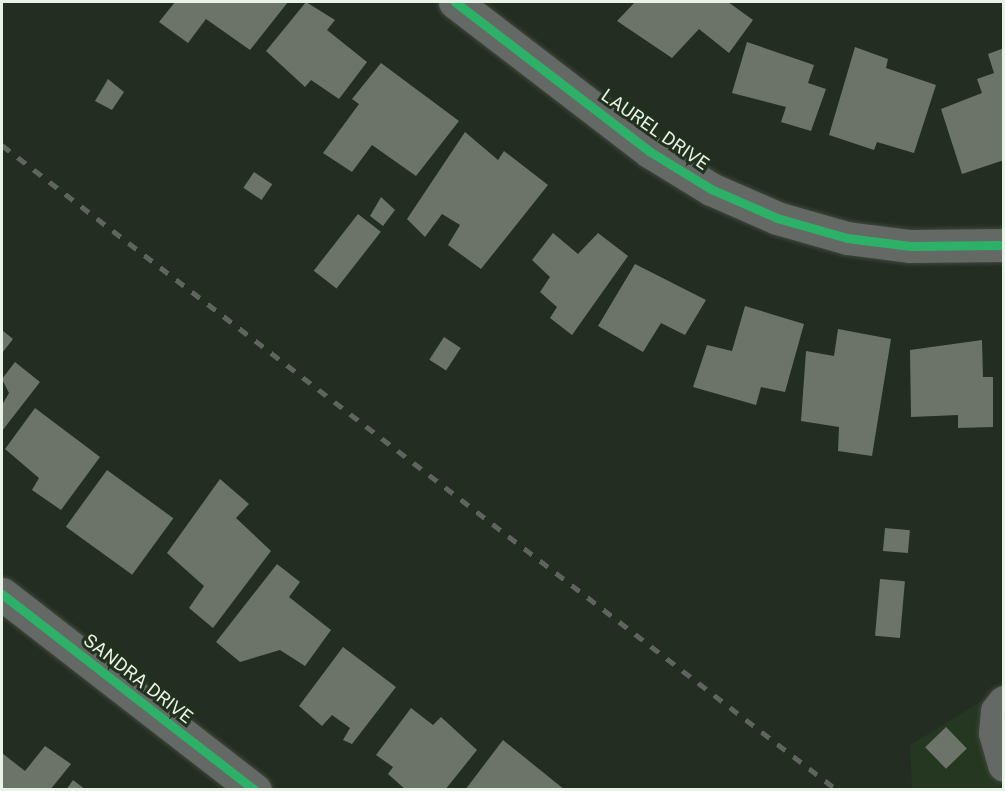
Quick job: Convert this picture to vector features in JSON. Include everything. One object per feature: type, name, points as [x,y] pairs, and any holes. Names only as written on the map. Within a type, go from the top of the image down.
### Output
[{"type":"street","name":"LAUREL DRIVE","points":[[455,2],[649,151],[720,193],[777,218],[847,238],[910,246],[1004,245]]},
{"type":"street","name":"SANDRA DRIVE","points":[[2,594],[255,789]]},
{"type":"street","points":[[1004,702],[997,711],[995,733],[1004,765]]},
{"type":"shaded area","points":[[1003,688],[1003,789],[912,789],[910,745]]},
{"type":"building","points":[[175,2],[288,2],[250,50],[206,19],[188,43],[159,22]]},
{"type":"building","points":[[306,2],[335,20],[327,30],[367,62],[339,99],[311,80],[305,87],[266,51]]},
{"type":"building","points":[[635,2],[728,2],[753,20],[729,53],[699,29],[672,58],[617,21]]},
{"type":"building","points":[[747,42],[814,65],[808,83],[826,89],[811,131],[781,122],[786,107],[732,93]]},
{"type":"building","points":[[855,47],[888,59],[886,68],[936,85],[914,153],[877,142],[874,150],[829,135]]},
{"type":"building","points":[[1004,48],[1004,160],[962,174],[941,109],[982,93],[977,79],[994,73],[988,54]]},
{"type":"building","points":[[381,63],[459,121],[416,176],[372,145],[352,172],[323,153],[359,104],[352,99]]},
{"type":"building","points":[[108,79],[124,92],[112,110],[95,101]]},
{"type":"building","points":[[465,132],[498,160],[504,151],[548,185],[481,269],[448,245],[460,225],[442,214],[425,237],[407,219]]},
{"type":"building","points":[[254,172],[272,184],[262,200],[243,188]]},
{"type":"building","points":[[381,197],[395,210],[383,226],[370,216]]},
{"type":"building","points":[[358,214],[381,232],[337,289],[314,271]]},
{"type":"building","points":[[553,233],[578,254],[598,233],[628,256],[572,335],[550,318],[557,307],[540,292],[550,277],[532,260]]},
{"type":"building","points":[[635,264],[706,300],[685,335],[661,323],[643,352],[598,326]]},
{"type":"building","points":[[745,306],[804,324],[785,392],[761,387],[756,405],[693,387],[707,345],[732,351]]},
{"type":"building","points":[[838,329],[891,339],[872,456],[838,451],[839,427],[801,421],[806,351],[834,356]]},
{"type":"building","points":[[2,330],[13,339],[2,353]]},
{"type":"building","points":[[444,337],[461,348],[446,371],[429,360]]},
{"type":"building","points":[[982,340],[983,377],[993,377],[993,427],[958,428],[958,415],[911,417],[910,350]]},
{"type":"building","points":[[15,362],[40,382],[2,431],[2,405],[9,393],[2,379]]},
{"type":"building","points":[[35,408],[100,457],[61,510],[32,490],[39,478],[5,449]]},
{"type":"building","points":[[107,470],[173,518],[132,575],[66,527]]},
{"type":"building","points":[[220,479],[249,504],[236,518],[271,551],[213,628],[189,608],[204,586],[167,553]]},
{"type":"building","points":[[885,528],[910,530],[908,553],[883,551]]},
{"type":"building","points":[[277,564],[300,582],[289,597],[331,630],[305,666],[280,650],[240,662],[216,642]]},
{"type":"building","points":[[880,579],[905,581],[900,638],[875,636]]},
{"type":"building","points":[[343,647],[396,687],[352,744],[343,740],[350,728],[332,715],[322,726],[299,706]]},
{"type":"building","points":[[411,708],[433,725],[441,717],[477,750],[445,790],[406,790],[388,774],[393,767],[376,755]]},
{"type":"building","points":[[946,727],[967,749],[946,769],[925,747]]},
{"type":"building","points":[[503,740],[565,790],[465,790]]},
{"type":"building","points":[[45,746],[71,764],[50,790],[2,790],[2,753],[25,771]]},
{"type":"building","points":[[73,780],[86,790],[66,790]]},
{"type":"railway","points":[[2,145],[837,790]]},
{"type":"cycle path","points":[[455,2],[649,151],[711,189],[777,218],[847,238],[910,246],[1004,245]]},
{"type":"cycle path","points":[[2,594],[255,790]]}]
